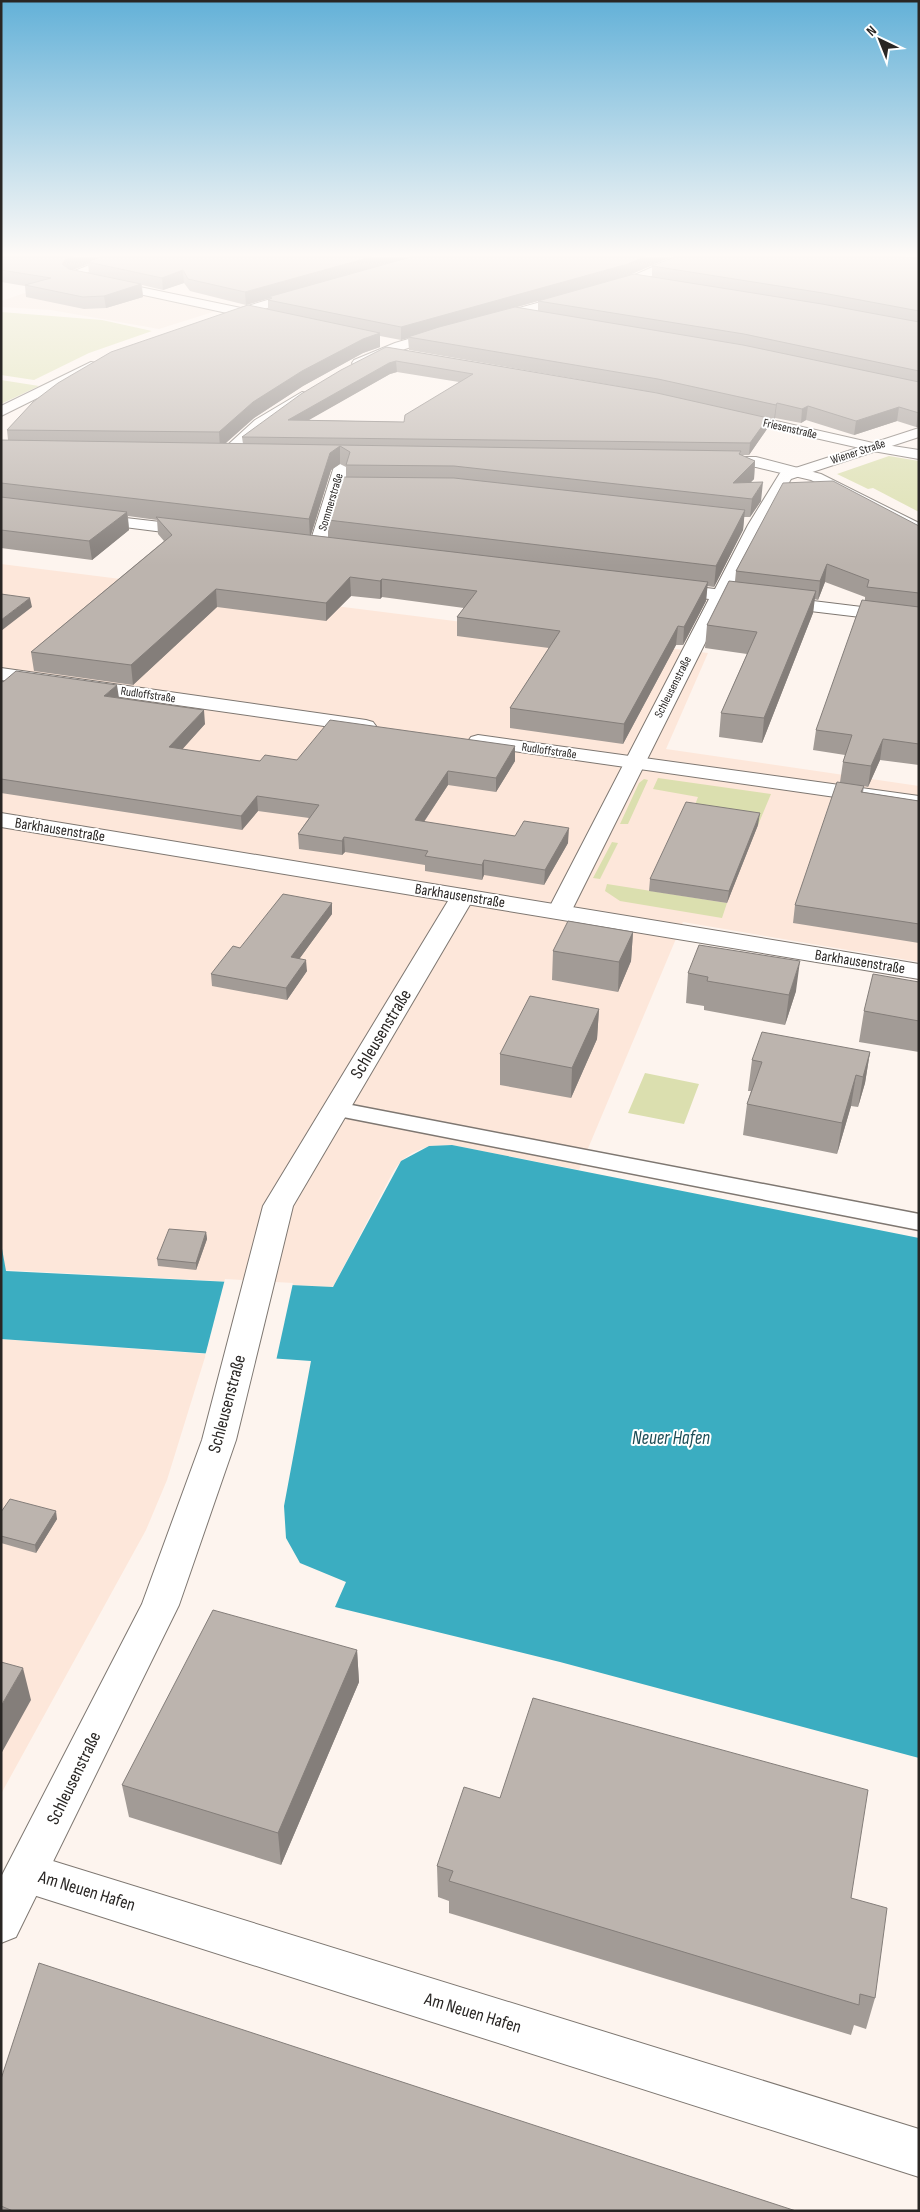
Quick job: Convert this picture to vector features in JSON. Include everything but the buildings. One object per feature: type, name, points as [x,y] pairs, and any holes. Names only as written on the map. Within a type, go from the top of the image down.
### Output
[{"type":"street","points":[[348,369],[362,360]]},
{"type":"street","points":[[1,412],[103,361]]},
{"type":"street","points":[[245,456],[220,455],[260,423],[309,391]]},
{"type":"street","name":"Friesenstraße","points":[[723,413],[873,448],[919,455]]},
{"type":"street","name":"Wiener Straße","points":[[797,472],[919,432]]},
{"type":"street","name":"Sommerstraße","points":[[317,546],[336,490],[340,457],[364,457]]},
{"type":"street","points":[[707,462],[756,462],[816,477],[919,530]]},
{"type":"street","name":"Schleusenstraße","points":[[559,912],[756,525],[785,476],[797,472]]},
{"type":"street","points":[[336,490],[356,490]]},
{"type":"street","points":[[70,516],[209,533]]},
{"type":"street","points":[[736,522],[756,525]]},
{"type":"street","points":[[298,544],[337,548]]},
{"type":"street","points":[[652,587],[919,619]]},
{"type":"street","name":"Rudloffstraße","points":[[1,674],[381,728]]},
{"type":"street","name":"Rudloffstraße","points":[[459,739],[919,803]]},
{"type":"street","name":"Barkhausenstraße","points":[[1,820],[919,972]]},
{"type":"street","name":"Schleusenstraße","points":[[1,1922],[160,1606],[219,1440],[278,1206],[463,896]]},
{"type":"street","points":[[336,1108],[919,1222]]},
{"type":"street","name":"Am Neuen Hafen","points":[[27,1873],[919,2153]]},
{"type":"shaded area","points":[[1,564],[708,653],[666,749],[919,786],[919,962],[683,922],[579,1170],[452,1145],[429,1146],[412,1153],[401,1161],[394,1170],[333,1287],[5,1270],[1,1243]]},
{"type":"shaded area","points":[[1,1339],[206,1354],[167,1480],[146,1530],[1,1794]]},
{"type":"green space","points":[[1,360],[74,360],[34,380],[1,375]]},
{"type":"green space","points":[[1,380],[39,386],[1,404]]},
{"type":"green space","points":[[889,456],[919,461],[919,512],[873,488],[868,489],[837,474]]},
{"type":"green space","points":[[658,778],[771,794],[758,825],[691,815],[698,797],[653,789]]},
{"type":"green space","points":[[644,779],[648,780],[628,824],[620,824],[639,783]]},
{"type":"green space","points":[[612,842],[618,843],[600,879],[593,878]]},
{"type":"green space","points":[[607,884],[727,903],[722,918],[620,901],[605,891]]},
{"type":"green space","points":[[645,1073],[699,1084],[684,1124],[628,1113]]},
{"type":"water","name":"Neuer Hafen","points":[[452,1145],[919,1238],[919,1758],[560,1662],[335,1607],[346,1582],[300,1563],[286,1538],[284,1506],[311,1361],[1,1339],[1,1243],[6,1271],[333,1287],[401,1161],[429,1146]]},
{"type":"pier","points":[[225,1279],[293,1283],[276,1361],[205,1356]]}]
